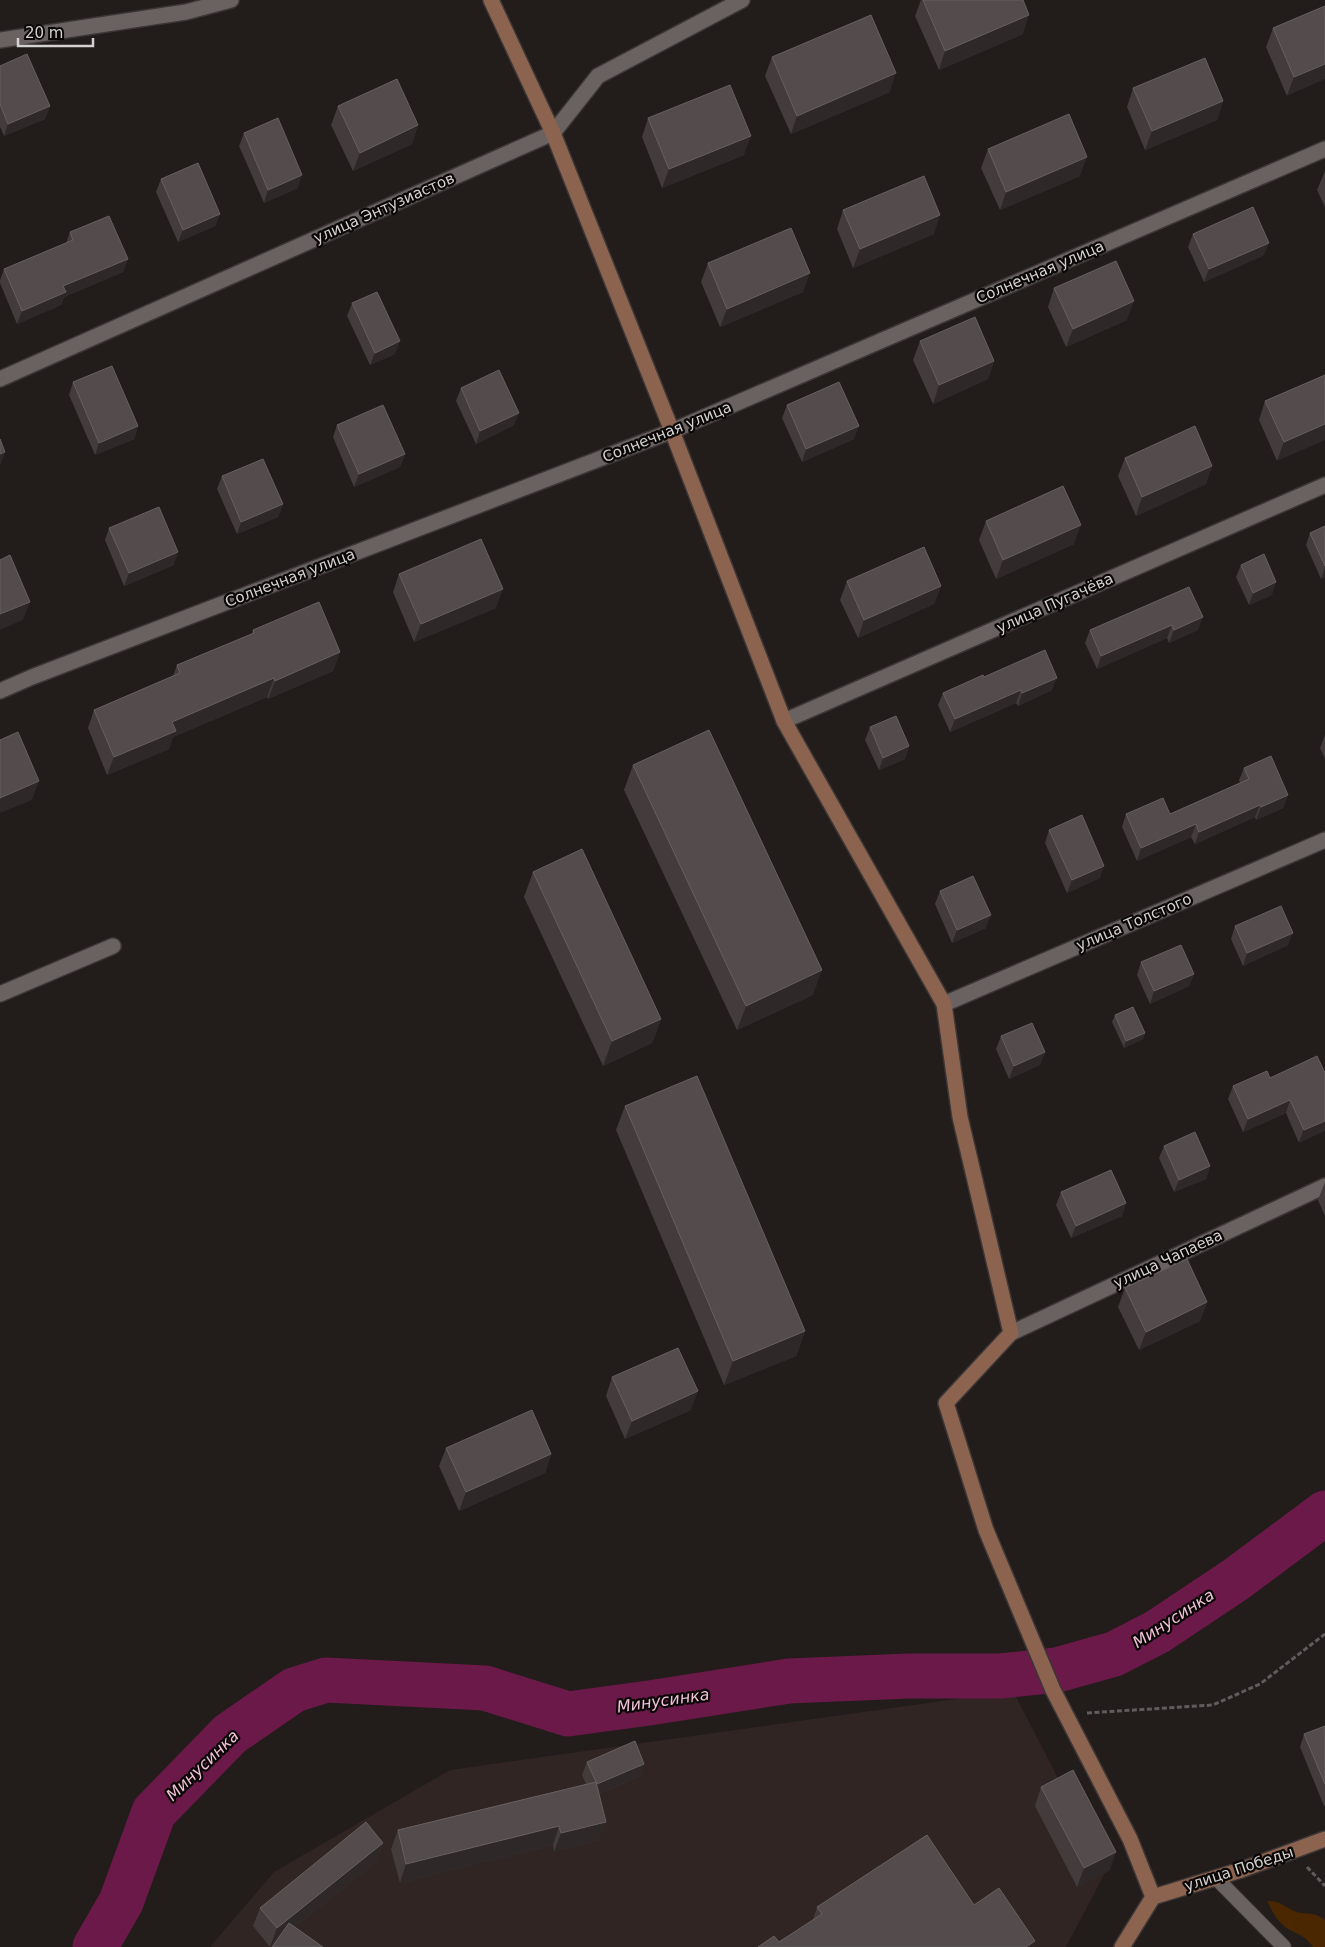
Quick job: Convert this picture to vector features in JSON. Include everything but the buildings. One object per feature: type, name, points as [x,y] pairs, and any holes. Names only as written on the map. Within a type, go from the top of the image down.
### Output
[{"type":"street","points":[[0,40],[186,12],[231,0]]},
{"type":"street","points":[[491,0],[553,133],[672,431],[784,721],[944,1004],[960,1117],[1011,1333],[946,1403],[986,1530],[1054,1690],[1130,1839],[1153,1897],[1122,1947]]},
{"type":"street","name":"улица Энтузиастов","points":[[0,379],[553,133],[598,76],[742,0]]},
{"type":"street","name":"Солнечная улица","points":[[0,691],[32,677],[672,431],[1325,149]]},
{"type":"street","name":"улица Пугачёва","points":[[784,721],[1325,485]]},
{"type":"street","name":"улица Толстого","points":[[944,1004],[1325,840]]},
{"type":"street","points":[[0,994],[113,946]]},
{"type":"street","name":"улица Чапаева","points":[[1011,1333],[1325,1186]]},
{"type":"street","name":"улица Победы","points":[[1153,1897],[1216,1878],[1325,1839]]},
{"type":"lane","points":[[1216,1878],[1284,1947]]},
{"type":"path","points":[[1066,1716],[1085,1713],[1214,1705],[1260,1684],[1325,1634]]},
{"type":"shaded area","points":[[1013,1691],[1106,1871],[1066,1947],[210,1947],[274,1872],[450,1770]]},
{"type":"shaded area","points":[[1267,1901],[1279,1903],[1294,1911],[1313,1914],[1325,1920],[1325,1947],[1313,1947],[1304,1937],[1283,1925]]},
{"type":"waterway","name":"Минусинка","points":[[95,1947],[121,1902],[154,1812],[230,1734],[294,1690],[326,1680],[485,1688],[568,1714],[789,1681],[909,1676],[1000,1676],[1057,1670],[1114,1654],[1157,1632],[1235,1580],[1325,1513]]}]
